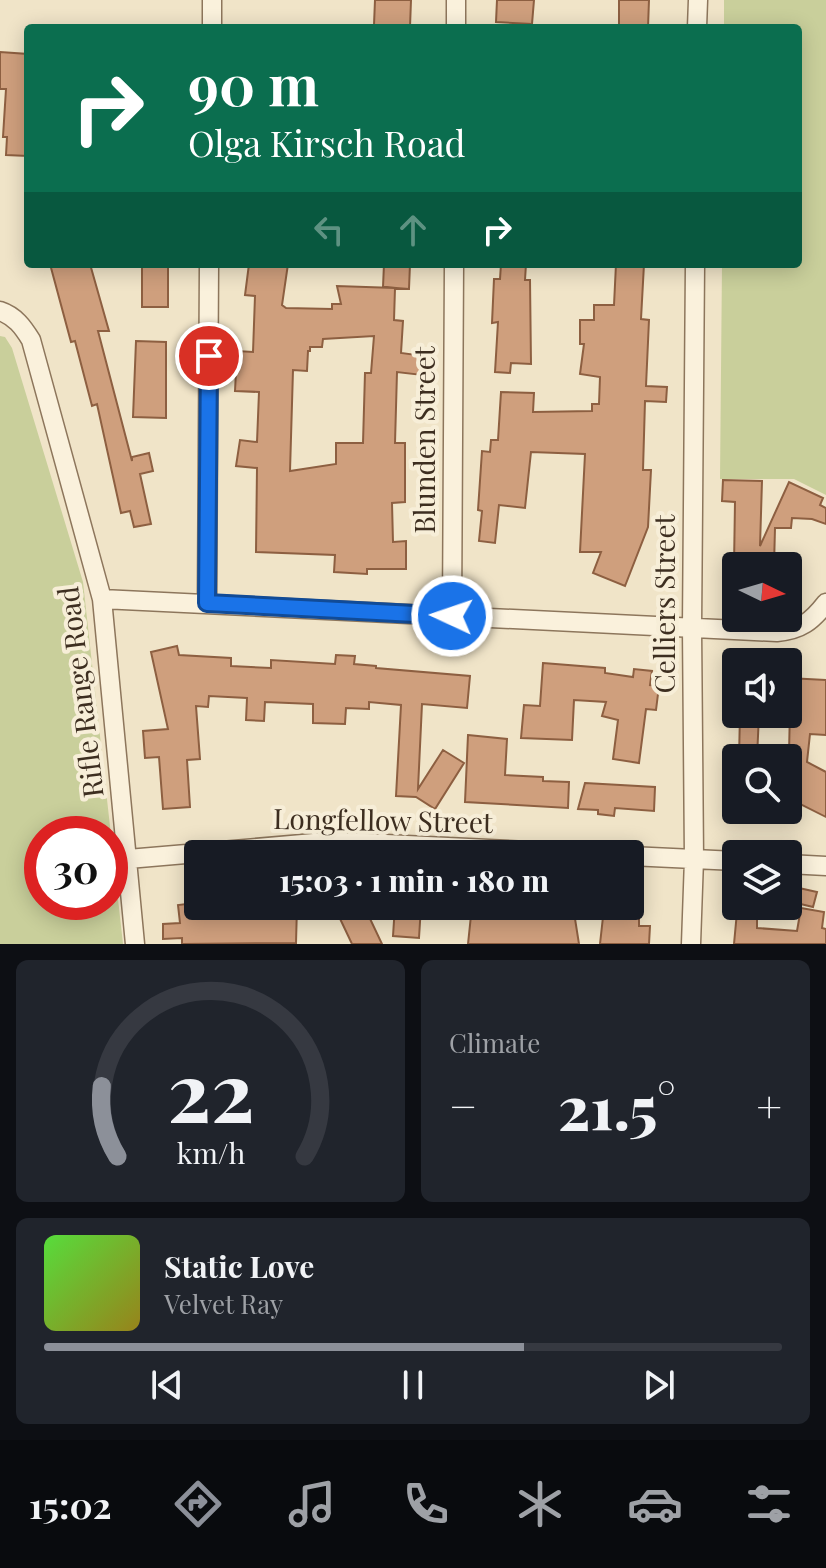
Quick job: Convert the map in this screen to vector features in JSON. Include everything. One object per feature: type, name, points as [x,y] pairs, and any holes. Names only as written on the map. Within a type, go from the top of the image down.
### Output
[{"type":"street","points":[[212,0],[212,24]]},
{"type":"street","points":[[456,0],[456,24]]},
{"type":"street","points":[[697,24],[698,0]]},
{"type":"street","points":[[207,603],[209,268]]},
{"type":"street","name":"Blunden Street","points":[[452,616],[454,268]]},
{"type":"street","name":"Celliers Street","points":[[691,944],[694,859],[695,268]]},
{"type":"street","name":"Rifle Range Road","points":[[0,311],[11,315],[31,340],[102,599],[124,816]]},
{"type":"street","points":[[102,599],[777,632],[806,625],[826,603]]},
{"type":"street","name":"Longfellow Street","points":[[128,859],[184,854]]},
{"type":"street","points":[[644,857],[722,860]]},
{"type":"street","name":"Rifle Range Road","points":[[128,859],[135,944]]},
{"type":"street","points":[[802,865],[826,866]]},
{"type":"green space","points":[[724,0],[826,0],[826,495],[794,479],[720,479],[722,268],[802,268],[802,24],[724,24]]},
{"type":"green space","points":[[0,336],[5,337],[12,348],[83,582],[109,816],[24,816],[24,920],[120,920],[123,944],[0,944]]},
{"type":"building","points":[[375,0],[411,0],[410,24],[374,24]]},
{"type":"building","points":[[497,0],[534,0],[532,24],[496,22]]},
{"type":"building","points":[[619,0],[649,0],[648,24],[619,24]]},
{"type":"building","points":[[0,52],[24,54],[24,156],[6,155],[7,137],[3,137],[6,89],[0,89]]},
{"type":"building","points":[[51,268],[91,268],[109,331],[98,331],[132,461],[132,457],[149,453],[153,471],[140,474],[151,524],[134,527],[130,511],[121,513],[97,404],[92,406],[75,341],[71,342]]},
{"type":"building","points":[[142,268],[168,268],[168,307],[142,307]]},
{"type":"building","points":[[248,268],[287,268],[282,305],[286,308],[332,309],[332,304],[341,304],[337,286],[395,288],[394,320],[403,321],[401,353],[424,356],[422,375],[397,372],[395,443],[405,443],[405,502],[392,503],[393,542],[406,541],[406,569],[367,569],[367,574],[334,572],[335,555],[256,552],[257,468],[236,466],[240,440],[257,442],[259,392],[235,391],[237,351],[253,352],[255,296],[245,295]],"holes":[[[374,336],[371,373],[365,373],[363,443],[336,443],[336,464],[290,471],[293,370],[307,371],[310,347],[322,347],[323,339]]]},
{"type":"building","points":[[384,268],[410,268],[409,289],[383,287]]},
{"type":"building","points":[[501,268],[526,268],[525,280],[530,280],[531,364],[511,363],[510,373],[495,372],[498,322],[492,323],[494,279],[500,279]]},
{"type":"building","points":[[616,268],[644,268],[641,319],[649,320],[646,386],[667,387],[666,402],[645,401],[643,470],[651,470],[648,527],[625,586],[593,573],[601,552],[580,552],[585,454],[531,452],[525,508],[499,505],[495,543],[479,541],[482,451],[490,452],[491,440],[498,440],[501,392],[534,393],[533,412],[592,411],[592,404],[599,404],[600,377],[580,374],[584,344],[580,344],[580,320],[594,320],[594,305],[614,305]]},
{"type":"building","points":[[136,341],[166,342],[166,418],[133,417]]},
{"type":"building","points":[[723,480],[762,481],[760,546],[789,482],[823,498],[820,505],[826,508],[826,524],[812,519],[792,518],[791,528],[775,528],[774,552],[734,552],[735,502],[722,501]]},
{"type":"building","points":[[177,646],[179,655],[231,658],[231,666],[271,668],[271,660],[335,664],[336,655],[355,656],[354,664],[376,668],[470,676],[467,708],[422,704],[418,789],[443,750],[464,763],[435,809],[416,797],[396,796],[401,705],[369,702],[369,709],[346,708],[345,724],[313,723],[313,704],[265,702],[264,721],[246,720],[247,698],[209,696],[208,707],[196,706],[200,759],[187,760],[190,807],[163,809],[159,757],[145,758],[143,731],[168,729],[151,652]]},
{"type":"building","points":[[543,663],[605,668],[605,673],[633,677],[634,669],[652,671],[650,685],[659,686],[656,710],[646,709],[639,763],[613,759],[618,720],[602,716],[606,702],[574,700],[572,740],[521,738],[524,705],[540,706]]},
{"type":"building","points":[[802,679],[826,680],[826,735],[810,734],[807,762],[826,772],[826,817],[802,805],[802,744],[789,744],[790,728],[802,728]]},
{"type":"building","points":[[740,728],[758,728],[758,744],[739,744]]},
{"type":"building","points":[[468,735],[507,739],[505,775],[569,782],[568,808],[465,802]]},
{"type":"building","points":[[585,783],[655,787],[654,811],[615,808],[614,816],[598,814],[598,810],[578,809]]},
{"type":"building","points":[[802,889],[817,892],[813,907],[802,904]]},
{"type":"building","points":[[184,904],[184,920],[297,920],[296,943],[182,944],[182,938],[163,939],[163,924],[180,923],[178,905]]},
{"type":"building","points":[[802,908],[824,912],[822,928],[826,929],[826,944],[734,944],[736,920],[757,920],[757,928],[797,931],[799,920],[802,920]]},
{"type":"building","points":[[341,920],[371,920],[382,944],[352,944]]},
{"type":"building","points":[[394,920],[420,920],[419,938],[393,936]]},
{"type":"building","points":[[471,920],[575,920],[579,944],[468,944]]},
{"type":"building","points":[[603,920],[639,920],[639,926],[650,926],[649,944],[600,944]]},
{"type":"route","points":[[209,356],[207,603],[452,616]]}]
